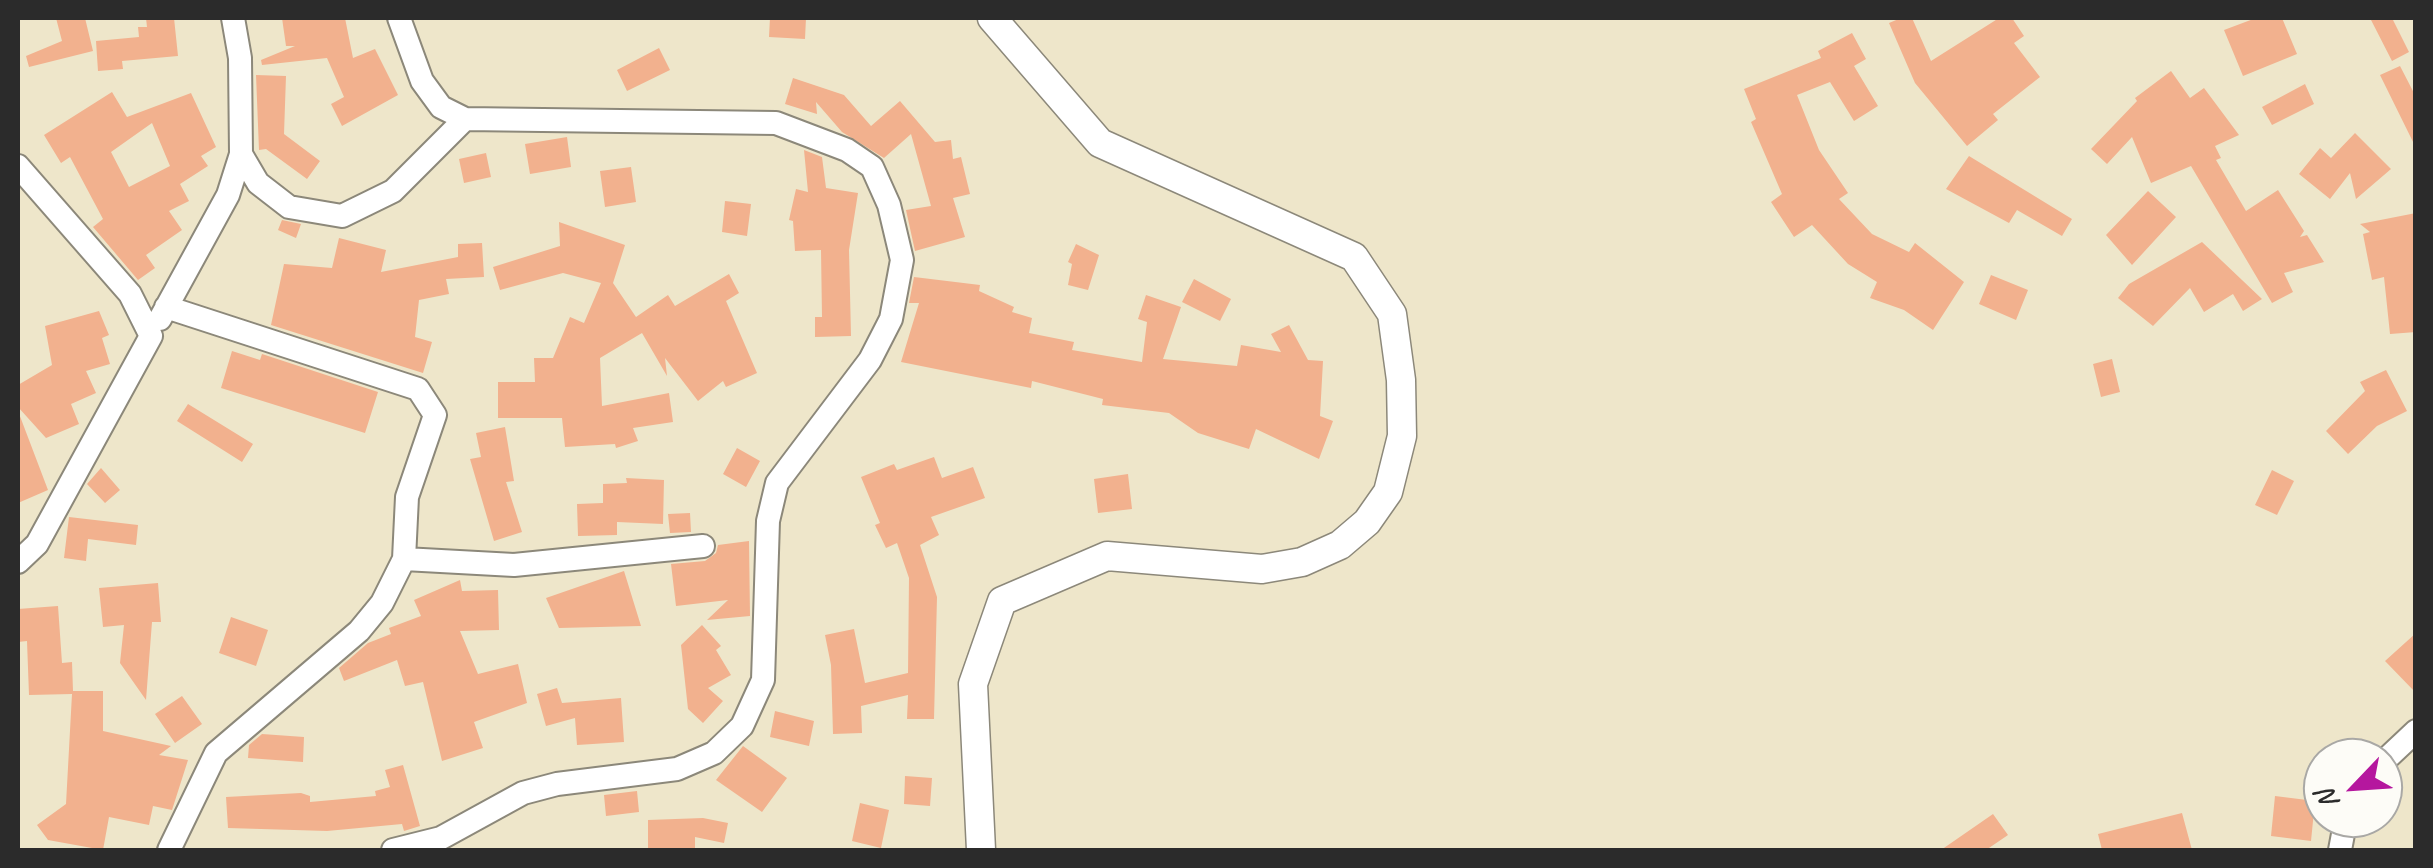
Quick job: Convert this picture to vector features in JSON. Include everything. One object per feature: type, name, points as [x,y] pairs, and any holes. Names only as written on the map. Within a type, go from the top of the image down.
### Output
[{"type":"street","points":[[18,562],[37,544],[228,195],[241,154],[240,58],[233,18]]},
{"type":"street","points":[[393,850],[441,838],[523,793],[556,784],[677,769],[714,754],[742,726],[763,680],[768,521],[777,483],[870,360],[891,319],[902,260],[889,206],[872,167],[847,150],[776,123],[465,119],[441,107],[422,81],[399,18]]},
{"type":"street","points":[[982,850],[972,684],[1002,601],[1107,556],[1262,569],[1302,562],[1340,545],[1367,522],[1388,492],[1402,436],[1401,380],[1392,314],[1354,257],[1100,143],[992,18]]},
{"type":"street","points":[[241,154],[258,183],[289,207],[342,216],[393,191],[465,119]]},
{"type":"street","points":[[18,166],[130,294],[151,336]]},
{"type":"street","points":[[166,307],[418,389],[427,397],[435,416],[407,497],[404,559],[382,602],[359,630],[216,754],[169,850]]},
{"type":"street","points":[[404,559],[514,565],[703,546]]},
{"type":"building","points":[[56,18],[85,18],[93,51],[29,67],[26,56],[62,41]]},
{"type":"building","points":[[146,18],[174,18],[178,56],[122,61],[123,69],[98,71],[96,41],[139,37],[138,27],[147,27]]},
{"type":"building","points":[[282,18],[345,18],[353,58],[375,49],[398,95],[342,126],[331,104],[344,97],[327,58],[262,65],[261,60],[295,46],[286,46]]},
{"type":"building","points":[[770,18],[806,18],[805,39],[769,37]]},
{"type":"building","points":[[1912,18],[1931,61],[1999,18],[2012,18],[2024,36],[2014,43],[2040,77],[1993,114],[1998,120],[1967,146],[1915,83],[1889,23]]},
{"type":"building","points":[[2256,18],[2282,18],[2297,54],[2243,76],[2224,30]]},
{"type":"building","points":[[2370,18],[2392,18],[2409,52],[2392,61]]},
{"type":"building","points":[[1852,33],[1866,59],[1854,66],[1878,106],[1854,121],[1830,82],[1797,95],[1819,150],[1848,193],[1839,199],[1872,234],[1909,252],[1915,243],[1964,282],[1933,330],[1904,310],[1870,298],[1877,282],[1848,264],[1812,225],[1794,237],[1771,202],[1782,194],[1751,122],[1756,119],[1744,89],[1821,58],[1818,51]]},
{"type":"building","points":[[659,48],[670,70],[627,91],[617,70]]},
{"type":"building","points":[[2400,66],[2416,97],[2416,148],[2380,75]]},
{"type":"building","points":[[2171,71],[2190,98],[2204,88],[2239,135],[2215,146],[2221,158],[2216,160],[2246,211],[2278,190],[2304,231],[2300,237],[2307,235],[2324,262],[2284,273],[2293,292],[2272,303],[2191,166],[2151,183],[2132,137],[2107,164],[2091,149],[2137,101],[2135,98]]},
{"type":"building","points":[[256,75],[286,76],[284,134],[320,161],[307,179],[266,149],[259,150]]},
{"type":"building","points":[[793,78],[844,95],[871,126],[900,101],[935,142],[951,140],[953,159],[961,157],[970,194],[953,198],[965,237],[915,251],[906,210],[931,206],[911,134],[884,158],[842,132],[816,102],[817,114],[785,104]]},
{"type":"building","points":[[2305,84],[2314,104],[2272,125],[2262,107]]},
{"type":"building","points":[[112,92],[127,117],[191,93],[216,147],[201,156],[208,166],[180,184],[189,201],[169,211],[182,230],[146,255],[155,268],[138,280],[93,227],[103,219],[70,157],[61,163],[44,135]],"holes":[[[152,123],[170,166],[129,187],[111,152]]]},
{"type":"building","points":[[2355,133],[2391,169],[2356,199],[2350,173],[2330,199],[2299,174],[2320,148],[2331,158]]},
{"type":"building","points":[[567,137],[571,167],[530,174],[525,144]]},
{"type":"building","points":[[804,150],[822,157],[826,188],[858,193],[849,250],[851,336],[815,337],[815,317],[822,317],[821,250],[795,251],[793,221],[789,220],[796,189],[808,192]]},
{"type":"building","points":[[486,153],[491,177],[464,183],[459,159]]},
{"type":"building","points":[[1969,156],[2072,219],[2062,236],[2017,210],[2009,223],[1946,189]]},
{"type":"building","points":[[631,167],[636,202],[605,207],[600,171]]},
{"type":"building","points":[[2148,191],[2176,217],[2132,265],[2106,235]]},
{"type":"building","points":[[725,201],[751,204],[747,236],[722,232]]},
{"type":"building","points":[[2416,213],[2416,332],[2390,334],[2384,277],[2372,280],[2363,234],[2370,232],[2360,224]]},
{"type":"building","points":[[282,220],[301,224],[296,238],[278,230]]},
{"type":"building","points":[[559,222],[625,245],[613,283],[636,317],[668,295],[675,306],[729,274],[739,293],[726,301],[757,373],[726,387],[723,381],[698,401],[665,358],[667,376],[642,333],[600,358],[602,406],[669,393],[673,422],[633,428],[638,441],[616,448],[615,444],[565,447],[562,418],[498,418],[498,382],[535,382],[534,358],[553,358],[570,317],[584,323],[601,283],[563,273],[500,290],[493,267],[560,246]]},
{"type":"building","points":[[339,238],[386,250],[381,272],[458,257],[458,244],[482,243],[484,277],[446,279],[449,294],[419,300],[415,337],[432,342],[423,373],[271,325],[284,264],[332,268]]},
{"type":"building","points":[[2202,242],[2262,299],[2243,311],[2233,294],[2204,312],[2190,288],[2153,326],[2118,298],[2129,284]]},
{"type":"building","points":[[1076,244],[1099,255],[1088,290],[1068,285],[1072,264],[1068,262]]},
{"type":"building","points":[[1991,275],[2028,290],[2016,320],[1979,304]]},
{"type":"building","points":[[914,277],[980,285],[979,291],[1014,307],[1012,312],[1032,318],[1029,333],[1074,342],[1072,350],[1142,362],[1147,322],[1138,319],[1146,295],[1181,307],[1163,359],[1237,366],[1241,345],[1281,352],[1271,334],[1289,325],[1308,360],[1323,361],[1320,416],[1333,421],[1319,459],[1256,429],[1249,449],[1198,433],[1169,413],[1102,405],[1103,399],[1032,381],[1031,388],[901,362],[919,303],[909,303]]},
{"type":"building","points":[[1194,279],[1231,299],[1220,321],[1182,302]]},
{"type":"building","points":[[99,311],[109,335],[102,338],[110,364],[86,371],[96,393],[71,404],[79,424],[46,438],[18,407],[18,385],[52,365],[45,326]]},
{"type":"building","points":[[232,351],[260,360],[262,354],[378,392],[365,433],[221,388]]},
{"type":"building","points":[[2112,359],[2120,392],[2101,397],[2093,364]]},
{"type":"building","points":[[2386,370],[2407,411],[2377,426],[2348,454],[2326,431],[2365,391],[2360,382]]},
{"type":"building","points":[[188,404],[253,444],[242,462],[177,421]]},
{"type":"building","points":[[18,411],[48,490],[18,503]]},
{"type":"building","points":[[505,427],[514,481],[506,482],[522,532],[494,541],[470,459],[481,457],[476,433]]},
{"type":"building","points":[[737,448],[760,461],[746,487],[723,474]]},
{"type":"building","points":[[934,457],[942,478],[973,467],[985,498],[931,517],[939,535],[920,545],[937,597],[934,719],[907,719],[908,695],[861,706],[862,733],[833,734],[831,665],[825,635],[854,629],[865,683],[908,673],[909,578],[897,543],[886,548],[875,525],[880,523],[861,477],[894,464],[897,470]]},
{"type":"building","points":[[101,468],[120,490],[105,503],[87,484]]},
{"type":"building","points":[[2272,470],[2294,481],[2277,515],[2255,505]]},
{"type":"building","points":[[1128,474],[1132,509],[1098,513],[1094,479]]},
{"type":"building","points":[[626,478],[664,480],[663,524],[617,522],[617,535],[578,536],[577,504],[603,503],[603,484],[627,483]]},
{"type":"building","points":[[690,513],[691,532],[670,533],[668,514]]},
{"type":"building","points":[[69,517],[138,525],[136,545],[88,539],[86,561],[64,558]]},
{"type":"building","points":[[749,541],[750,616],[707,620],[728,600],[676,606],[671,564],[705,561],[716,553],[718,545]]},
{"type":"building","points":[[624,571],[641,626],[559,628],[546,598]]},
{"type":"building","points":[[460,580],[462,591],[498,590],[499,630],[460,631],[478,674],[518,664],[527,703],[474,722],[483,748],[442,761],[423,682],[405,686],[397,660],[344,681],[339,668],[368,643],[391,634],[389,628],[421,616],[414,600]]},
{"type":"building","points":[[158,583],[161,622],[152,622],[146,700],[120,663],[124,625],[103,627],[99,588]]},
{"type":"building","points":[[58,606],[62,663],[72,662],[73,691],[103,691],[103,731],[171,746],[159,755],[188,760],[172,810],[153,806],[149,825],[109,817],[103,850],[48,840],[37,825],[66,804],[72,694],[29,695],[27,641],[18,642],[18,609]]},
{"type":"building","points":[[231,617],[268,630],[256,666],[219,653]]},
{"type":"building","points":[[702,625],[721,646],[716,650],[731,675],[708,688],[723,701],[703,723],[688,709],[681,645]]},
{"type":"building","points":[[2416,633],[2416,693],[2385,661]]},
{"type":"building","points":[[557,688],[562,703],[621,698],[624,742],[577,745],[575,718],[546,726],[537,694]]},
{"type":"building","points":[[182,696],[202,724],[175,743],[155,714]]},
{"type":"building","points":[[775,711],[814,721],[809,746],[770,737]]},
{"type":"building","points":[[262,734],[304,737],[303,762],[248,758],[249,745]]},
{"type":"building","points":[[743,746],[787,778],[762,812],[716,780]]},
{"type":"building","points":[[403,765],[420,826],[404,831],[402,824],[327,831],[228,828],[226,797],[301,793],[310,796],[310,802],[376,796],[375,791],[390,787],[385,770]]},
{"type":"building","points":[[905,776],[932,778],[930,806],[904,804]]},
{"type":"building","points":[[637,791],[639,812],[606,816],[604,795]]},
{"type":"building","points":[[2275,796],[2303,800],[2303,838],[2311,841],[2271,836]]},
{"type":"building","points":[[860,803],[889,810],[881,848],[852,841]]},
{"type":"building","points":[[2182,813],[2192,850],[2102,850],[2098,834]]},
{"type":"building","points":[[1993,814],[2008,835],[1986,850],[1941,850]]},
{"type":"building","points":[[703,818],[728,823],[724,843],[695,837],[695,850],[648,850],[648,820]]}]
